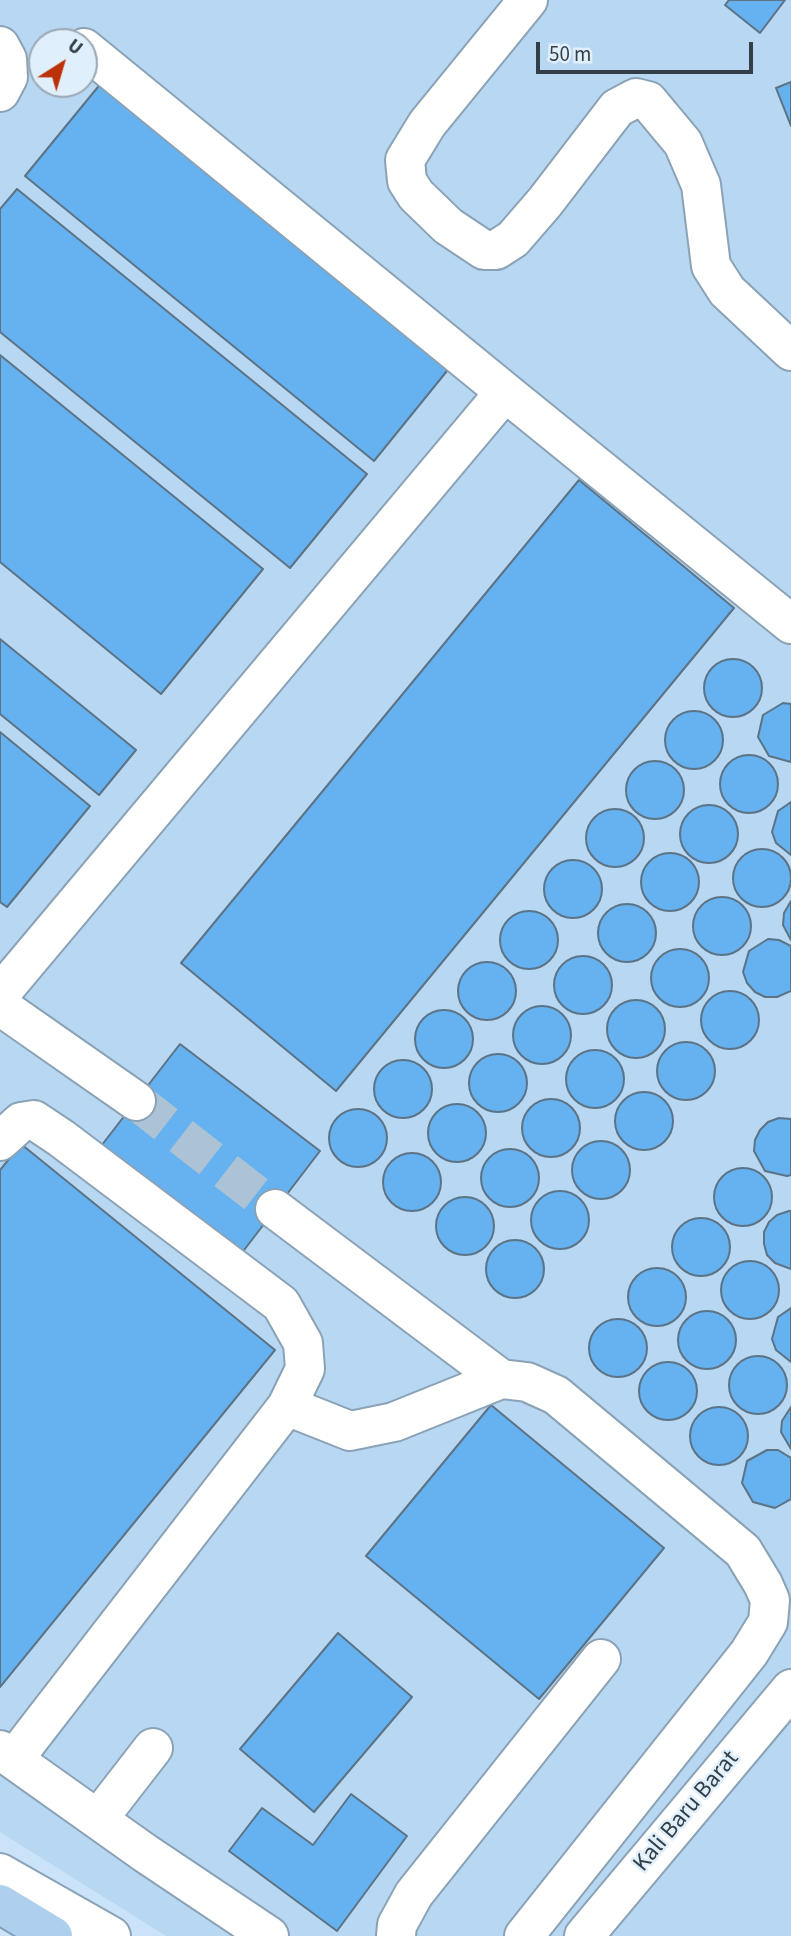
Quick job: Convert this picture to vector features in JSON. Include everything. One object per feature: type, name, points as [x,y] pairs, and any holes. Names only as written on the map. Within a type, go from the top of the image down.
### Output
[{"type":"highway","points":[[0,1905],[52,1936]]},
{"type":"lane","points":[[528,0],[427,124],[405,160],[407,181],[416,195],[448,226],[484,250],[496,250],[513,239],[545,202],[617,108],[636,99],[648,101],[683,143],[701,185],[711,266],[727,292],[791,351]]},
{"type":"lane","points":[[0,46],[6,59],[8,77],[0,92]]},
{"type":"lane","points":[[98,59],[791,624]]},
{"type":"lane","points":[[0,994],[505,392]]},
{"type":"lane","points":[[0,1006],[136,1101]]},
{"type":"lane","points":[[0,1141],[20,1122],[34,1120],[281,1304],[303,1343],[305,1370],[286,1406],[7,1755],[269,1936]]},
{"type":"lane","points":[[275,1209],[501,1379]]},
{"type":"lane","points":[[286,1406],[350,1431],[394,1422],[501,1379],[527,1382],[556,1395],[743,1551],[780,1586],[768,1622],[749,1653],[524,1936]]},
{"type":"lane","points":[[396,1936],[397,1925],[414,1894],[601,1659]]},
{"type":"lane","name":"Kali Baru Barat","points":[[584,1936],[791,1689]]},
{"type":"lane","points":[[98,1819],[153,1748]]},
{"type":"lane","points":[[0,1873],[111,1936]]},
{"type":"shaded area","points":[[0,0],[791,0],[791,1936],[166,1936],[0,1832]]},
{"type":"building","points":[[729,0],[785,0],[760,33],[725,5]]},
{"type":"building","points":[[102,82],[451,366],[374,461],[25,176],[89,98],[98,98],[98,87]]},
{"type":"building","points":[[791,82],[791,126],[776,88]]},
{"type":"building","points":[[17,189],[367,474],[290,568],[0,332],[0,209]]},
{"type":"building","points":[[0,355],[263,569],[161,694],[0,562]]},
{"type":"building","points":[[579,480],[734,608],[336,1091],[181,963]]},
{"type":"building","points":[[0,639],[136,750],[99,795],[0,714]]},
{"type":"building","points":[[733,659],[744,661],[757,672],[762,688],[760,699],[749,712],[733,717],[722,715],[709,704],[704,688],[706,677],[717,664]]},
{"type":"building","points":[[783,703],[791,704],[791,762],[769,756],[758,737],[763,715]]},
{"type":"building","points":[[694,711],[715,719],[723,740],[715,761],[694,769],[673,761],[665,740],[673,719]]},
{"type":"building","points":[[0,732],[90,806],[7,907],[0,902]]},
{"type":"building","points":[[749,755],[770,763],[778,784],[770,805],[749,813],[728,805],[720,784],[728,763]]},
{"type":"building","points":[[655,761],[676,769],[684,790],[676,811],[655,819],[634,811],[626,790],[634,769]]},
{"type":"building","points":[[791,802],[791,855],[776,843],[772,832],[778,811]]},
{"type":"building","points":[[709,805],[720,807],[733,818],[738,834],[736,845],[725,858],[709,863],[698,861],[685,850],[680,834],[682,823],[693,810]]},
{"type":"building","points":[[615,809],[636,817],[644,838],[636,859],[615,867],[594,859],[586,838],[594,817]]},
{"type":"building","points":[[756,849],[768,849],[783,857],[791,872],[791,884],[783,899],[768,907],[756,907],[741,899],[733,884],[733,872],[741,857]]},
{"type":"building","points":[[670,853],[681,855],[694,866],[699,882],[697,893],[686,906],[670,911],[659,909],[646,898],[641,882],[643,871],[654,858]]},
{"type":"building","points":[[573,860],[594,868],[602,889],[594,910],[573,918],[552,910],[544,889],[552,868]]},
{"type":"building","points":[[722,897],[733,899],[746,910],[751,926],[749,937],[738,950],[722,955],[711,953],[698,942],[693,926],[695,915],[706,902]]},
{"type":"building","points":[[791,901],[791,940],[783,925],[784,913]]},
{"type":"building","points":[[627,904],[648,912],[656,933],[648,954],[627,962],[606,954],[598,933],[606,912]]},
{"type":"building","points":[[529,911],[550,919],[558,940],[550,961],[529,969],[508,961],[500,940],[508,919]]},
{"type":"building","points":[[768,939],[779,940],[791,946],[791,991],[777,997],[765,997],[755,992],[747,983],[743,972],[749,951]]},
{"type":"building","points":[[680,949],[691,951],[704,962],[709,978],[707,989],[696,1002],[680,1007],[669,1005],[656,994],[651,978],[653,967],[664,954]]},
{"type":"building","points":[[583,956],[604,964],[612,985],[604,1006],[583,1014],[562,1006],[554,985],[562,964]]},
{"type":"building","points":[[487,962],[498,964],[511,975],[516,991],[514,1002],[503,1015],[487,1020],[476,1018],[463,1007],[458,991],[460,980],[471,967]]},
{"type":"building","points":[[730,991],[741,993],[754,1004],[759,1020],[757,1031],[746,1044],[730,1049],[719,1047],[706,1036],[701,1020],[703,1009],[714,996]]},
{"type":"building","points":[[636,1000],[657,1008],[665,1029],[657,1050],[636,1058],[615,1050],[607,1029],[615,1008]]},
{"type":"building","points":[[536,1006],[548,1006],[563,1014],[571,1029],[571,1041],[563,1056],[548,1064],[536,1064],[521,1056],[513,1041],[513,1029],[521,1014]]},
{"type":"building","points":[[438,1010],[450,1010],[465,1018],[473,1033],[473,1045],[465,1060],[450,1068],[438,1068],[423,1060],[415,1045],[415,1033],[423,1018]]},
{"type":"building","points":[[680,1042],[692,1042],[707,1050],[715,1065],[715,1077],[707,1092],[692,1100],[680,1100],[665,1092],[657,1077],[657,1065],[665,1050]]},
{"type":"building","points":[[180,1044],[320,1151],[238,1258],[98,1150]]},
{"type":"building","points":[[595,1050],[616,1058],[624,1079],[616,1100],[595,1108],[574,1100],[566,1079],[574,1058]]},
{"type":"building","points":[[498,1054],[519,1062],[527,1083],[519,1104],[498,1112],[477,1104],[469,1083],[477,1062]]},
{"type":"building","points":[[403,1060],[424,1068],[432,1089],[424,1110],[403,1118],[382,1110],[374,1089],[382,1068]]},
{"type":"building","points":[[644,1092],[655,1094],[668,1105],[673,1121],[671,1132],[660,1145],[644,1150],[633,1148],[620,1137],[615,1121],[617,1110],[628,1097]]},
{"type":"building","points":[[551,1099],[562,1101],[575,1112],[580,1128],[578,1139],[567,1152],[551,1157],[540,1155],[527,1144],[522,1128],[524,1117],[535,1104]]},
{"type":"building","points":[[457,1104],[468,1106],[481,1117],[486,1133],[484,1144],[473,1157],[457,1162],[446,1160],[433,1149],[428,1133],[430,1122],[441,1109]]},
{"type":"building","points":[[358,1109],[379,1117],[387,1138],[379,1159],[358,1167],[337,1159],[329,1138],[337,1117]]},
{"type":"building","points":[[779,1118],[791,1119],[791,1175],[787,1176],[765,1171],[754,1151],[760,1130],[768,1122]]},
{"type":"building","points":[[601,1141],[612,1143],[625,1154],[630,1170],[628,1181],[617,1194],[601,1199],[590,1197],[577,1186],[572,1170],[574,1159],[585,1146]]},
{"type":"building","points":[[21,1144],[275,1350],[0,1687],[0,1170]]},
{"type":"building","points":[[504,1149],[516,1149],[531,1157],[539,1172],[539,1184],[531,1199],[516,1207],[504,1207],[489,1199],[481,1184],[481,1172],[489,1157]]},
{"type":"building","points":[[412,1153],[423,1155],[436,1166],[441,1182],[439,1193],[428,1206],[412,1211],[401,1209],[388,1198],[383,1182],[385,1171],[396,1158]]},
{"type":"building","points":[[743,1168],[754,1170],[767,1181],[772,1197],[770,1208],[759,1221],[743,1226],[732,1224],[719,1213],[714,1197],[716,1186],[727,1173]]},
{"type":"building","points":[[560,1191],[581,1199],[589,1220],[581,1241],[560,1249],[539,1241],[531,1220],[539,1199]]},
{"type":"building","points":[[465,1197],[486,1205],[494,1226],[486,1247],[465,1255],[444,1247],[436,1226],[444,1205]]},
{"type":"building","points":[[789,1211],[791,1269],[775,1263],[767,1255],[764,1244],[764,1232],[769,1222],[777,1215]]},
{"type":"building","points":[[701,1218],[712,1220],[725,1231],[730,1247],[728,1258],[717,1271],[701,1276],[690,1274],[677,1263],[672,1247],[674,1236],[685,1223]]},
{"type":"building","points":[[515,1240],[536,1248],[544,1269],[536,1290],[515,1298],[494,1290],[486,1269],[494,1248]]},
{"type":"building","points":[[750,1261],[761,1263],[774,1274],[779,1290],[777,1301],[766,1314],[750,1319],[739,1317],[726,1306],[721,1290],[723,1279],[734,1266]]},
{"type":"building","points":[[657,1268],[678,1276],[686,1297],[678,1318],[657,1326],[636,1318],[628,1297],[636,1276]]},
{"type":"building","points":[[791,1308],[791,1362],[776,1350],[772,1339],[778,1317]]},
{"type":"building","points":[[707,1311],[728,1319],[736,1340],[728,1361],[707,1369],[686,1361],[678,1340],[686,1319]]},
{"type":"building","points":[[612,1319],[624,1319],[639,1327],[647,1342],[647,1354],[639,1369],[624,1377],[612,1377],[597,1369],[589,1354],[589,1342],[597,1327]]},
{"type":"building","points":[[758,1356],[769,1358],[782,1369],[787,1385],[785,1396],[774,1409],[758,1414],[747,1412],[734,1401],[729,1385],[731,1374],[742,1361]]},
{"type":"building","points":[[662,1362],[674,1362],[689,1370],[697,1385],[697,1397],[689,1412],[674,1420],[662,1420],[647,1412],[639,1397],[639,1385],[647,1370]]},
{"type":"building","points":[[491,1405],[664,1548],[539,1699],[366,1556]]},
{"type":"building","points":[[719,1407],[740,1415],[748,1436],[740,1457],[719,1465],[698,1457],[690,1436],[698,1415]]},
{"type":"building","points":[[791,1407],[791,1449],[781,1432],[782,1421]]},
{"type":"building","points":[[767,1450],[778,1450],[791,1458],[791,1499],[775,1508],[753,1502],[742,1483],[747,1461]]},
{"type":"building","points":[[338,1633],[412,1697],[314,1812],[240,1749]]},
{"type":"building","points":[[351,1794],[407,1836],[337,1931],[229,1851],[262,1808],[313,1845]]},
{"type":"tunnel","points":[[136,1101],[275,1209]]}]
